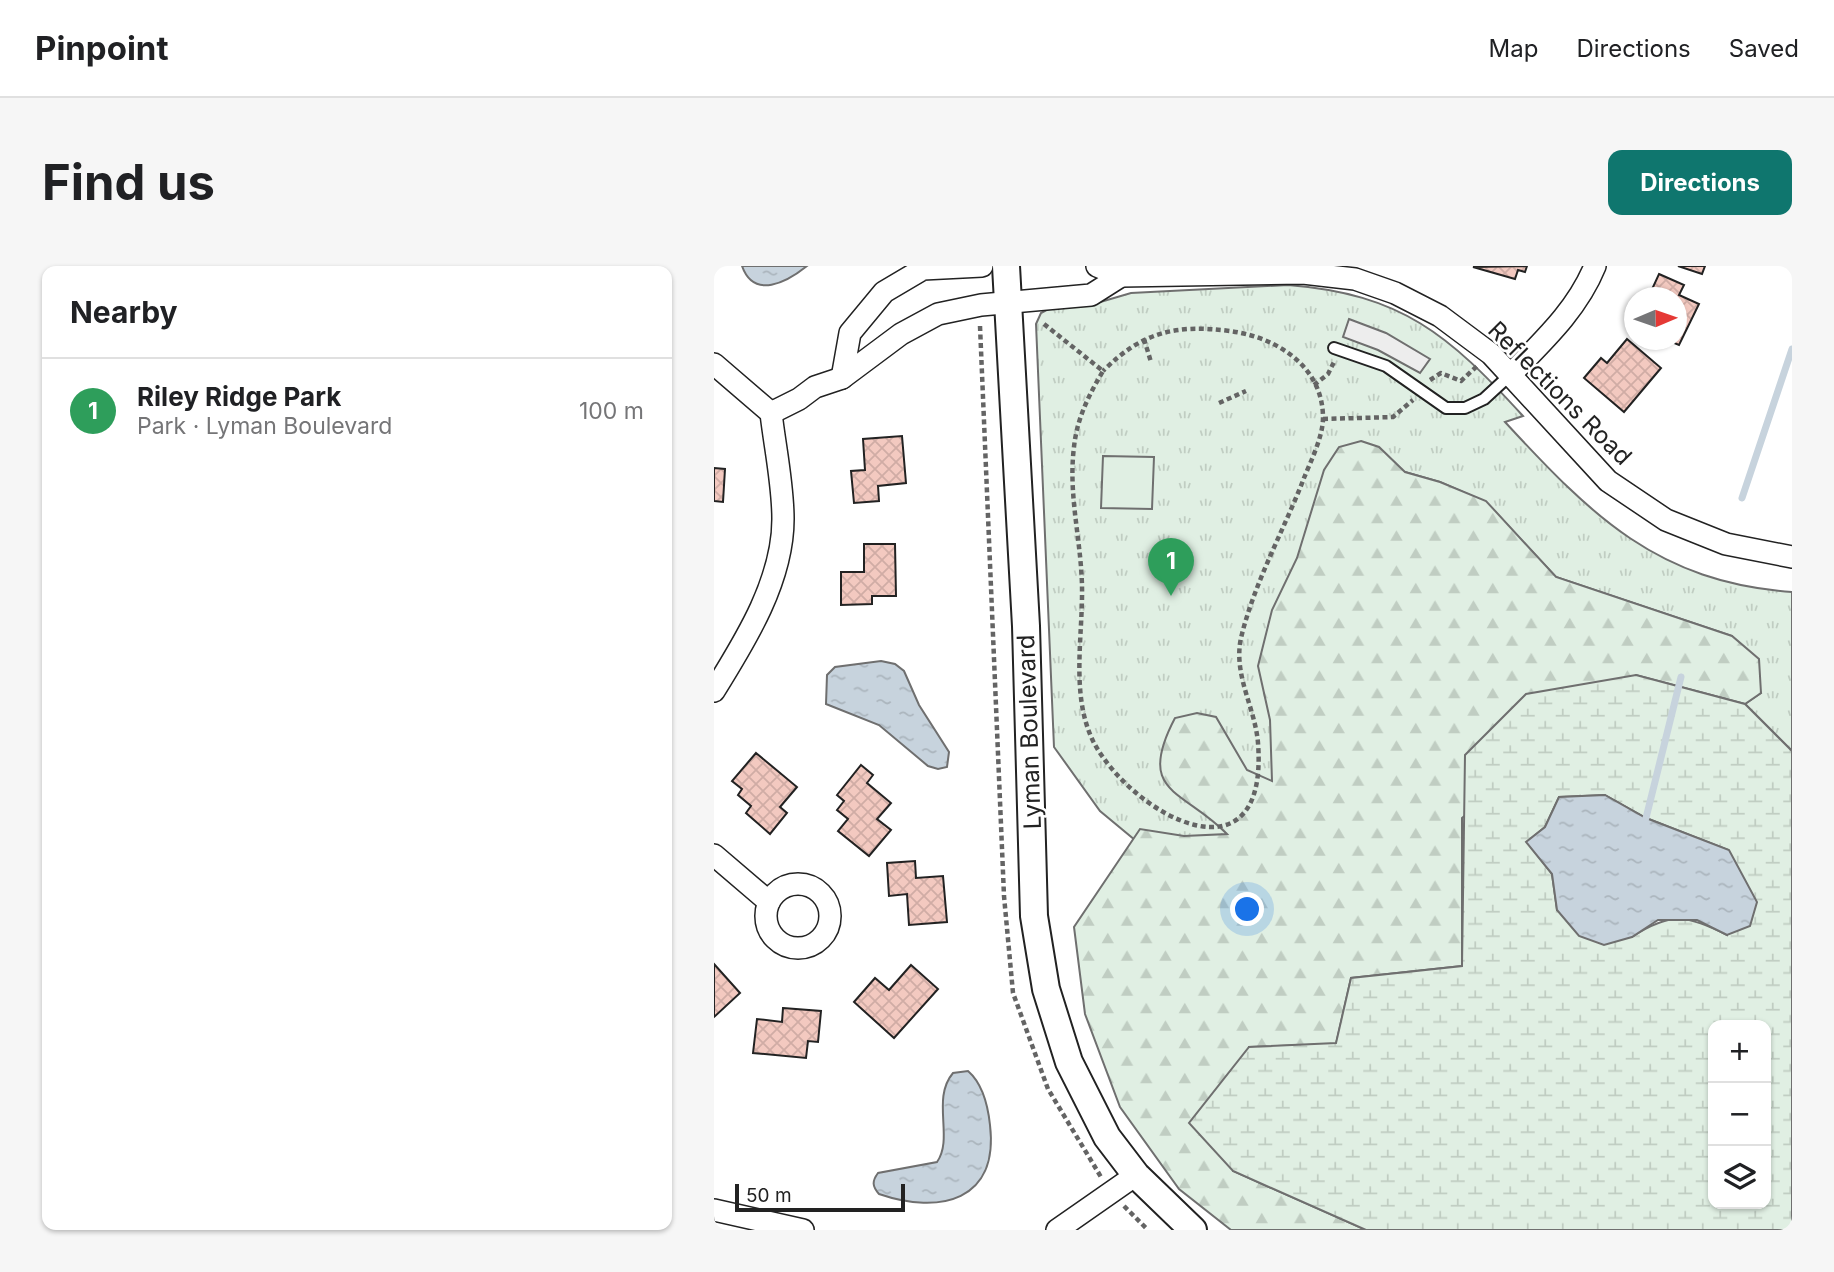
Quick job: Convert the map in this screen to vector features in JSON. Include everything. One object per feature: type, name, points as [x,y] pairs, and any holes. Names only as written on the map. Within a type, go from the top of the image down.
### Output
[{"type":"street","points":[[842,378],[850,333],[884,292],[923,269],[982,266]]},
{"type":"street","name":"Lyman Boulevard","points":[[1006,266],[1026,626],[1034,916],[1046,989],[1069,1062],[1107,1137],[1136,1175],[1193,1230]]},
{"type":"street","points":[[1097,266],[1121,276]]},
{"type":"street","points":[[1510,374],[1562,322],[1587,286],[1595,266]]},
{"type":"street","name":"Reflections Road","points":[[1121,276],[1303,273],[1355,279],[1395,293],[1440,316],[1491,354],[1608,481],[1666,520],[1726,544],[1792,557]]},
{"type":"street","points":[[771,413],[815,387],[842,378],[901,334],[938,314],[1008,303],[1091,295],[1121,276]]},
{"type":"street","points":[[714,364],[771,413],[783,520],[775,573],[737,653],[714,691]]},
{"type":"street","points":[[714,855],[769,902]]},
{"type":"street","points":[[1057,1230],[1136,1175]]},
{"type":"street","points":[[714,1210],[803,1230]]},
{"type":"lane","points":[[1337,349],[1386,366],[1446,408],[1465,408],[1484,399],[1510,374]]},
{"type":"path","points":[[1044,324],[1103,370]]},
{"type":"path","points":[[1217,329],[1242,332],[1286,348],[1303,366],[1314,385],[1323,419],[1311,461],[1241,640],[1241,677],[1257,733],[1260,769],[1256,792],[1248,808],[1235,821],[1207,829],[1186,824],[1148,802],[1096,746],[1084,720],[1080,683],[1082,583],[1071,492],[1074,445],[1082,407],[1103,370],[1119,355],[1144,339],[1165,331],[1217,329]]},
{"type":"path","points":[[1144,339],[1151,362]]},
{"type":"path","points":[[1314,385],[1328,374],[1337,349]]},
{"type":"path","points":[[1219,403],[1246,391]]},
{"type":"green space","points":[[1288,285],[1362,298],[1393,309],[1446,341],[1523,416],[1505,422],[1568,487],[1598,514],[1665,559],[1702,574],[1744,586],[1792,592],[1792,751],[1745,704],[1761,693],[1732,636],[1556,577],[1486,502],[1440,482],[1405,472],[1284,821],[1239,853],[1147,850],[1100,811],[1054,747],[1036,324],[1041,313],[1054,306],[1097,303],[1131,293]]},
{"type":"green space","points":[[1361,441],[1379,447],[1405,472],[1440,482],[1486,501],[1556,577],[1732,636],[1759,659],[1761,693],[1745,704],[1636,675],[1462,818],[1462,966],[1351,978],[1336,1044],[1249,1047],[1233,1171],[1366,1230],[1231,1230],[1179,1189],[1120,1107],[1085,1014],[1074,927],[1140,829],[1184,836],[1227,834],[1181,798],[1162,776],[1160,762],[1164,743],[1175,718],[1197,713],[1216,717],[1247,770],[1272,781],[1270,720],[1258,666],[1272,610],[1297,558],[1324,470],[1339,447]]},
{"type":"green space","points":[[1103,456],[1154,457],[1152,509],[1101,508]]},
{"type":"green space","points":[[1636,675],[1745,704],[1792,751],[1792,1230],[1366,1230],[1233,1171],[1189,1123],[1249,1047],[1336,1043],[1351,978],[1462,966],[1465,755],[1526,694]],"holes":[[[1605,795],[1646,818],[1728,850],[1727,935],[1701,923],[1679,919],[1657,923],[1632,937],[1557,910],[1552,874],[1527,842],[1545,827],[1559,797]]]},
{"type":"shaded area","points":[[1349,319],[1386,333],[1430,359],[1420,373],[1378,350],[1343,337]]},
{"type":"water","points":[[742,266],[807,266],[781,282],[763,285],[754,283]]},
{"type":"water","points":[[881,661],[895,664],[904,671],[919,705],[949,752],[947,767],[938,769],[928,766],[879,725],[826,704],[827,675],[835,667]]},
{"type":"water","points":[[1605,795],[1646,818],[1729,850],[1757,902],[1750,926],[1727,935],[1697,920],[1658,920],[1632,937],[1604,945],[1579,936],[1557,910],[1552,874],[1526,842],[1545,827],[1559,797]]},
{"type":"water","points":[[968,1071],[984,1096],[990,1125],[990,1151],[985,1171],[975,1186],[961,1196],[923,1203],[879,1194],[874,1184],[878,1173],[937,1162],[944,1142],[943,1106],[947,1083],[953,1073]]},
{"type":"building","points":[[1527,266],[1525,272],[1518,270],[1515,279],[1473,267]]},
{"type":"building","points":[[1678,266],[1705,266],[1702,274]]},
{"type":"building","points":[[1659,274],[1684,285],[1683,287],[1653,287]]},
{"type":"building","points":[[1687,299],[1699,304],[1687,329]]},
{"type":"building","points":[[1624,343],[1624,350],[1640,350],[1661,368],[1624,412],[1584,378],[1601,358],[1607,363]]},
{"type":"building","points":[[902,436],[906,483],[878,486],[879,501],[854,503],[851,471],[865,470],[863,439]]},
{"type":"building","points":[[714,468],[725,469],[723,502],[714,501]]},
{"type":"building","points":[[864,544],[895,544],[896,596],[872,596],[872,604],[841,605],[841,572],[864,572]]},
{"type":"building","points":[[756,753],[797,787],[780,807],[787,813],[770,834],[746,813],[751,806],[738,795],[742,789],[732,781]]},
{"type":"building","points":[[861,765],[873,775],[867,783],[891,803],[877,819],[891,830],[869,856],[838,831],[848,819],[837,810],[844,801],[837,795]]},
{"type":"building","points":[[915,861],[916,878],[943,876],[947,922],[909,925],[907,894],[889,896],[887,863]]},
{"type":"building","points":[[714,964],[740,993],[714,1017]]},
{"type":"building","points":[[911,965],[938,989],[894,1038],[854,1002],[875,978],[889,990]]},
{"type":"building","points":[[783,1008],[821,1011],[818,1042],[808,1041],[806,1058],[753,1053],[757,1019],[782,1022]]},
{"type":"waterway","points":[[1742,498],[1792,349]]},
{"type":"waterway","points":[[1646,818],[1681,677]]},
{"type":"place","name":"Riley Ridge Park","points":[[1171,596]]}]
